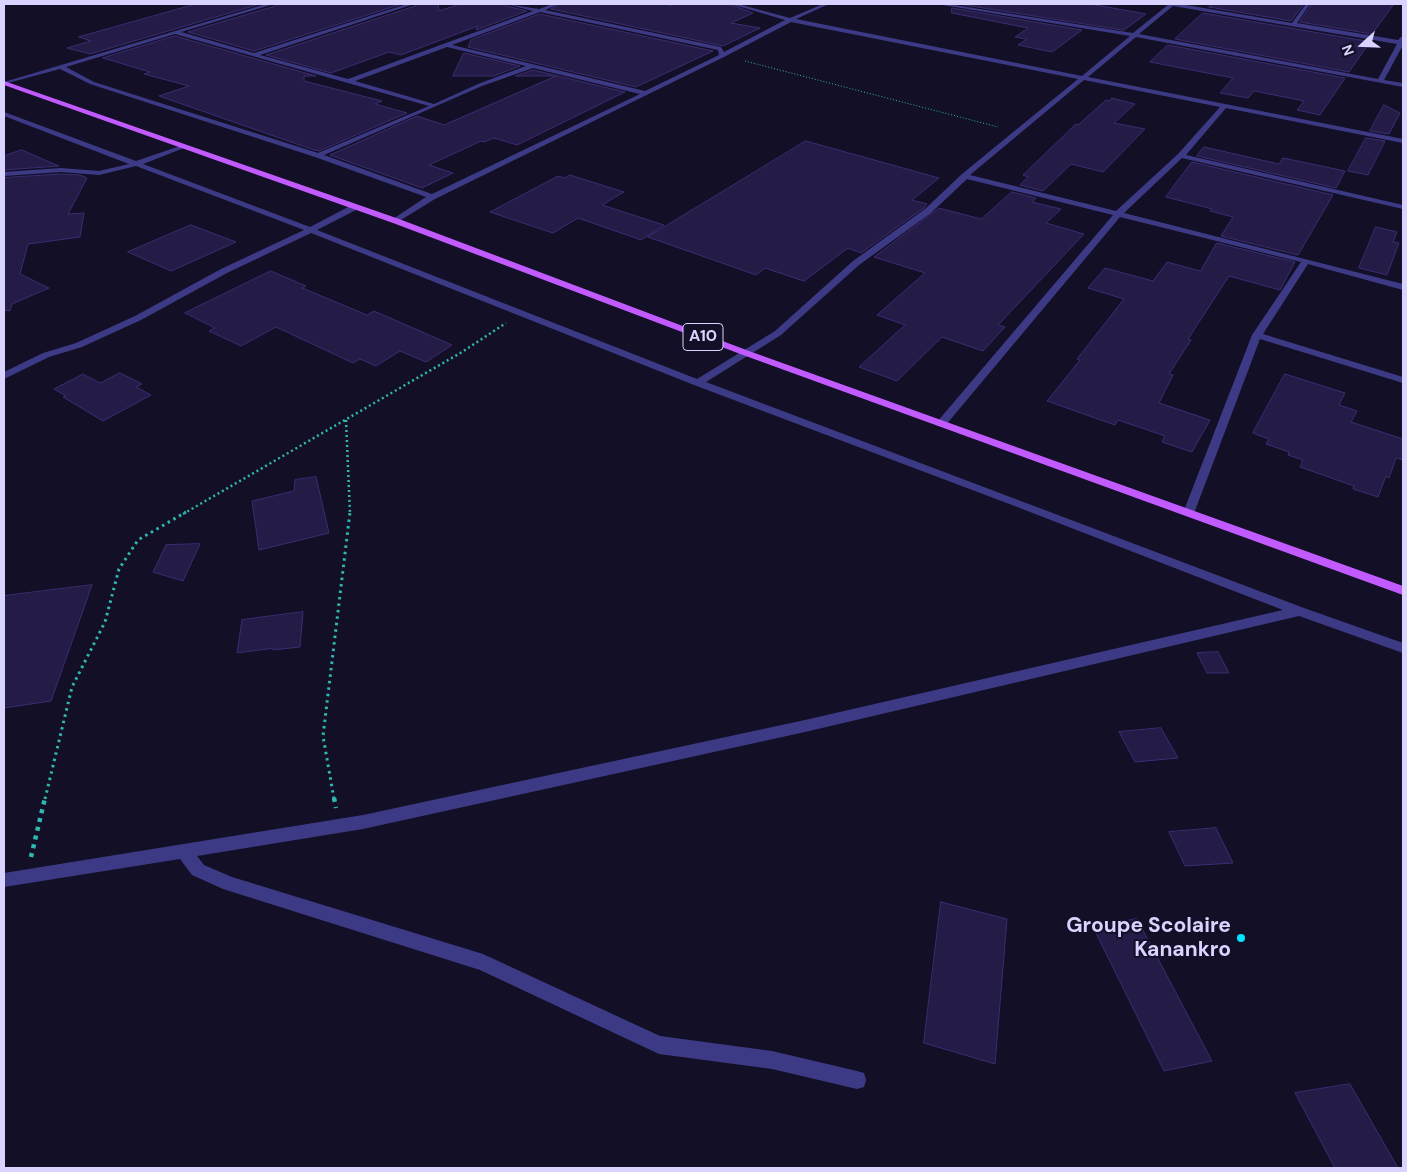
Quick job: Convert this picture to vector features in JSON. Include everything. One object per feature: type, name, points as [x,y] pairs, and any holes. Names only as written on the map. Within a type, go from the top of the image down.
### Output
[{"type":"main road","name":"A10","points":[[5,83],[396,221],[746,353],[1403,591]]},
{"type":"street","points":[[5,83],[271,4]]},
{"type":"street","points":[[253,55],[412,4]]},
{"type":"street","points":[[508,4],[721,49],[722,56]]},
{"type":"street","points":[[347,82],[558,4]]},
{"type":"street","points":[[733,4],[790,20],[1403,141]]},
{"type":"street","points":[[396,221],[432,197],[722,56],[790,20],[827,4]]},
{"type":"street","points":[[940,4],[1132,35],[1403,85]]},
{"type":"street","points":[[698,383],[778,333],[856,263],[928,211],[964,176],[1132,35],[1172,4],[1402,40],[1380,81]]},
{"type":"street","points":[[1294,24],[1308,4]]},
{"type":"street","points":[[177,33],[435,106]]},
{"type":"street","points":[[446,45],[646,93]]},
{"type":"street","points":[[318,155],[480,85],[532,66]]},
{"type":"street","points":[[61,67],[92,83],[318,155],[432,197]]},
{"type":"street","points":[[941,424],[1117,215],[1181,156],[1224,106]]},
{"type":"street","points":[[4,114],[312,230],[698,383],[1016,502],[1299,611],[1403,648]]},
{"type":"street","points":[[4,174],[61,170],[99,173],[136,164],[182,147]]},
{"type":"street","points":[[1181,156],[1403,207]]},
{"type":"street","points":[[964,176],[1306,261],[1403,288]]},
{"type":"street","points":[[4,376],[46,355],[79,345],[138,318],[224,271],[265,253],[355,207]]},
{"type":"street","points":[[1189,513],[1257,335],[1306,261]]},
{"type":"street","points":[[1257,335],[1403,380]]},
{"type":"street","points":[[4,880],[340,826],[805,726],[1299,611]]},
{"type":"street","points":[[184,852],[198,870],[229,884],[483,962],[659,1045],[772,1060],[857,1080]]},
{"type":"path","points":[[670,5],[675,4]]},
{"type":"path","points":[[722,56],[1017,133]]},
{"type":"path","points":[[26,877],[72,687],[105,622],[119,569],[138,540],[462,352],[521,314]]},
{"type":"path","points":[[340,826],[323,736],[351,507],[346,420]]},
{"type":"building","points":[[196,4],[260,4],[90,54],[67,48],[91,41],[79,37]]},
{"type":"building","points":[[276,4],[402,4],[254,51],[188,32],[275,6]]},
{"type":"building","points":[[416,4],[438,4],[439,11],[460,4],[504,4],[527,11],[476,30],[478,26],[401,55],[389,52],[331,73],[266,55],[415,6]]},
{"type":"building","points":[[561,4],[729,4],[753,13],[731,23],[760,28],[723,46],[551,9]]},
{"type":"building","points":[[959,4],[1090,4],[1146,14],[1124,30]]},
{"type":"building","points":[[1213,4],[1304,4],[1291,21],[1209,7]]},
{"type":"building","points":[[1312,4],[1394,4],[1372,34],[1300,22]]},
{"type":"building","points":[[952,8],[1082,30],[1052,52],[1018,45],[1027,39],[1015,37],[1028,28],[952,13]]},
{"type":"building","points":[[1203,13],[1370,42],[1349,72],[1175,39]]},
{"type":"building","points":[[540,14],[713,51],[636,87],[468,47],[471,40]]},
{"type":"building","points":[[175,36],[316,76],[304,76],[304,81],[382,101],[375,104],[407,113],[319,151],[159,96],[189,86],[144,74],[150,72],[103,58]]},
{"type":"building","points":[[1168,45],[1345,78],[1320,115],[1297,110],[1304,101],[1254,91],[1248,98],[1220,93],[1233,78],[1150,62]]},
{"type":"building","points":[[464,53],[520,66],[494,76],[453,76]]},
{"type":"building","points":[[533,70],[625,92],[517,145],[494,138],[484,142],[481,141],[429,165],[453,173],[422,188],[330,155],[417,116],[444,125],[556,76],[516,76]]},
{"type":"building","points":[[1112,98],[1135,104],[1114,123],[1145,129],[1103,172],[1071,164],[1043,191],[1020,185],[1028,177],[1023,175],[1076,124],[1078,125],[1106,100],[1109,101]]},
{"type":"building","points":[[1384,105],[1400,113],[1389,134],[1370,131]]},
{"type":"building","points":[[1366,138],[1385,141],[1368,175],[1348,171]]},
{"type":"building","points":[[806,141],[939,178],[912,200],[927,204],[924,208],[861,253],[848,248],[804,281],[765,268],[756,275],[648,237]]},
{"type":"building","points":[[1204,147],[1279,164],[1283,158],[1345,171],[1336,188],[1197,156]]},
{"type":"building","points":[[22,150],[59,166],[4,170],[4,156]]},
{"type":"building","points":[[1192,162],[1333,195],[1298,255],[1221,236],[1233,217],[1210,211],[1212,209],[1166,197]]},
{"type":"building","points":[[61,174],[80,175],[87,178],[68,214],[84,213],[80,237],[28,244],[20,274],[49,288],[12,304],[10,311],[4,310],[4,178]]},
{"type":"building","points":[[570,175],[624,192],[602,205],[664,225],[641,240],[578,218],[553,233],[490,212],[558,176],[564,178]]},
{"type":"building","points":[[1012,192],[1036,198],[1032,202],[1061,209],[1046,223],[1084,234],[998,325],[1005,327],[983,351],[942,337],[897,381],[859,367],[905,325],[877,315],[925,273],[874,257],[939,208],[981,219]]},
{"type":"building","points":[[191,225],[236,242],[171,271],[128,252]]},
{"type":"building","points":[[1376,227],[1397,232],[1393,242],[1399,243],[1387,275],[1359,268]]},
{"type":"building","points":[[1217,243],[1295,262],[1280,290],[1229,276],[1188,339],[1191,340],[1169,374],[1173,375],[1159,403],[1210,420],[1192,452],[1162,442],[1165,436],[1118,420],[1115,425],[1047,401],[1080,360],[1077,359],[1124,299],[1088,288],[1105,268],[1153,281],[1167,262],[1200,271]]},
{"type":"building","points":[[271,271],[306,286],[302,288],[367,315],[374,311],[452,345],[426,362],[400,351],[376,366],[360,359],[353,363],[276,327],[241,346],[209,331],[215,328],[185,313]]},
{"type":"building","points":[[120,373],[142,384],[136,387],[151,395],[103,421],[63,397],[66,396],[54,389],[83,374],[100,383]]},
{"type":"building","points":[[1285,374],[1345,393],[1339,405],[1357,411],[1351,422],[1403,439],[1403,460],[1396,458],[1389,478],[1386,476],[1378,497],[1353,489],[1354,486],[1300,467],[1303,460],[1288,455],[1289,452],[1266,444],[1269,439],[1253,433]]},
{"type":"building","points":[[316,477],[329,533],[259,550],[252,501],[294,491],[295,480]]},
{"type":"building","points":[[200,544],[183,581],[153,572],[166,545]]},
{"type":"building","points":[[92,585],[51,701],[4,708],[4,596]]},
{"type":"building","points":[[303,612],[300,647],[237,653],[242,620]]},
{"type":"building","points":[[1218,652],[1229,673],[1207,673],[1197,653]]},
{"type":"building","points":[[1161,728],[1178,758],[1135,762],[1119,732]]},
{"type":"building","points":[[1216,828],[1233,863],[1185,866],[1169,832]]},
{"type":"building","points":[[941,902],[1007,919],[995,1064],[924,1043]]},
{"type":"building","points":[[1137,919],[1212,1061],[1164,1071],[1093,927]]},
{"type":"building","points":[[1350,1084],[1398,1168],[1335,1168],[1295,1093]]},
{"type":"place","name":"Groupe Scolaire Kanankro","points":[[1241,938]]}]
